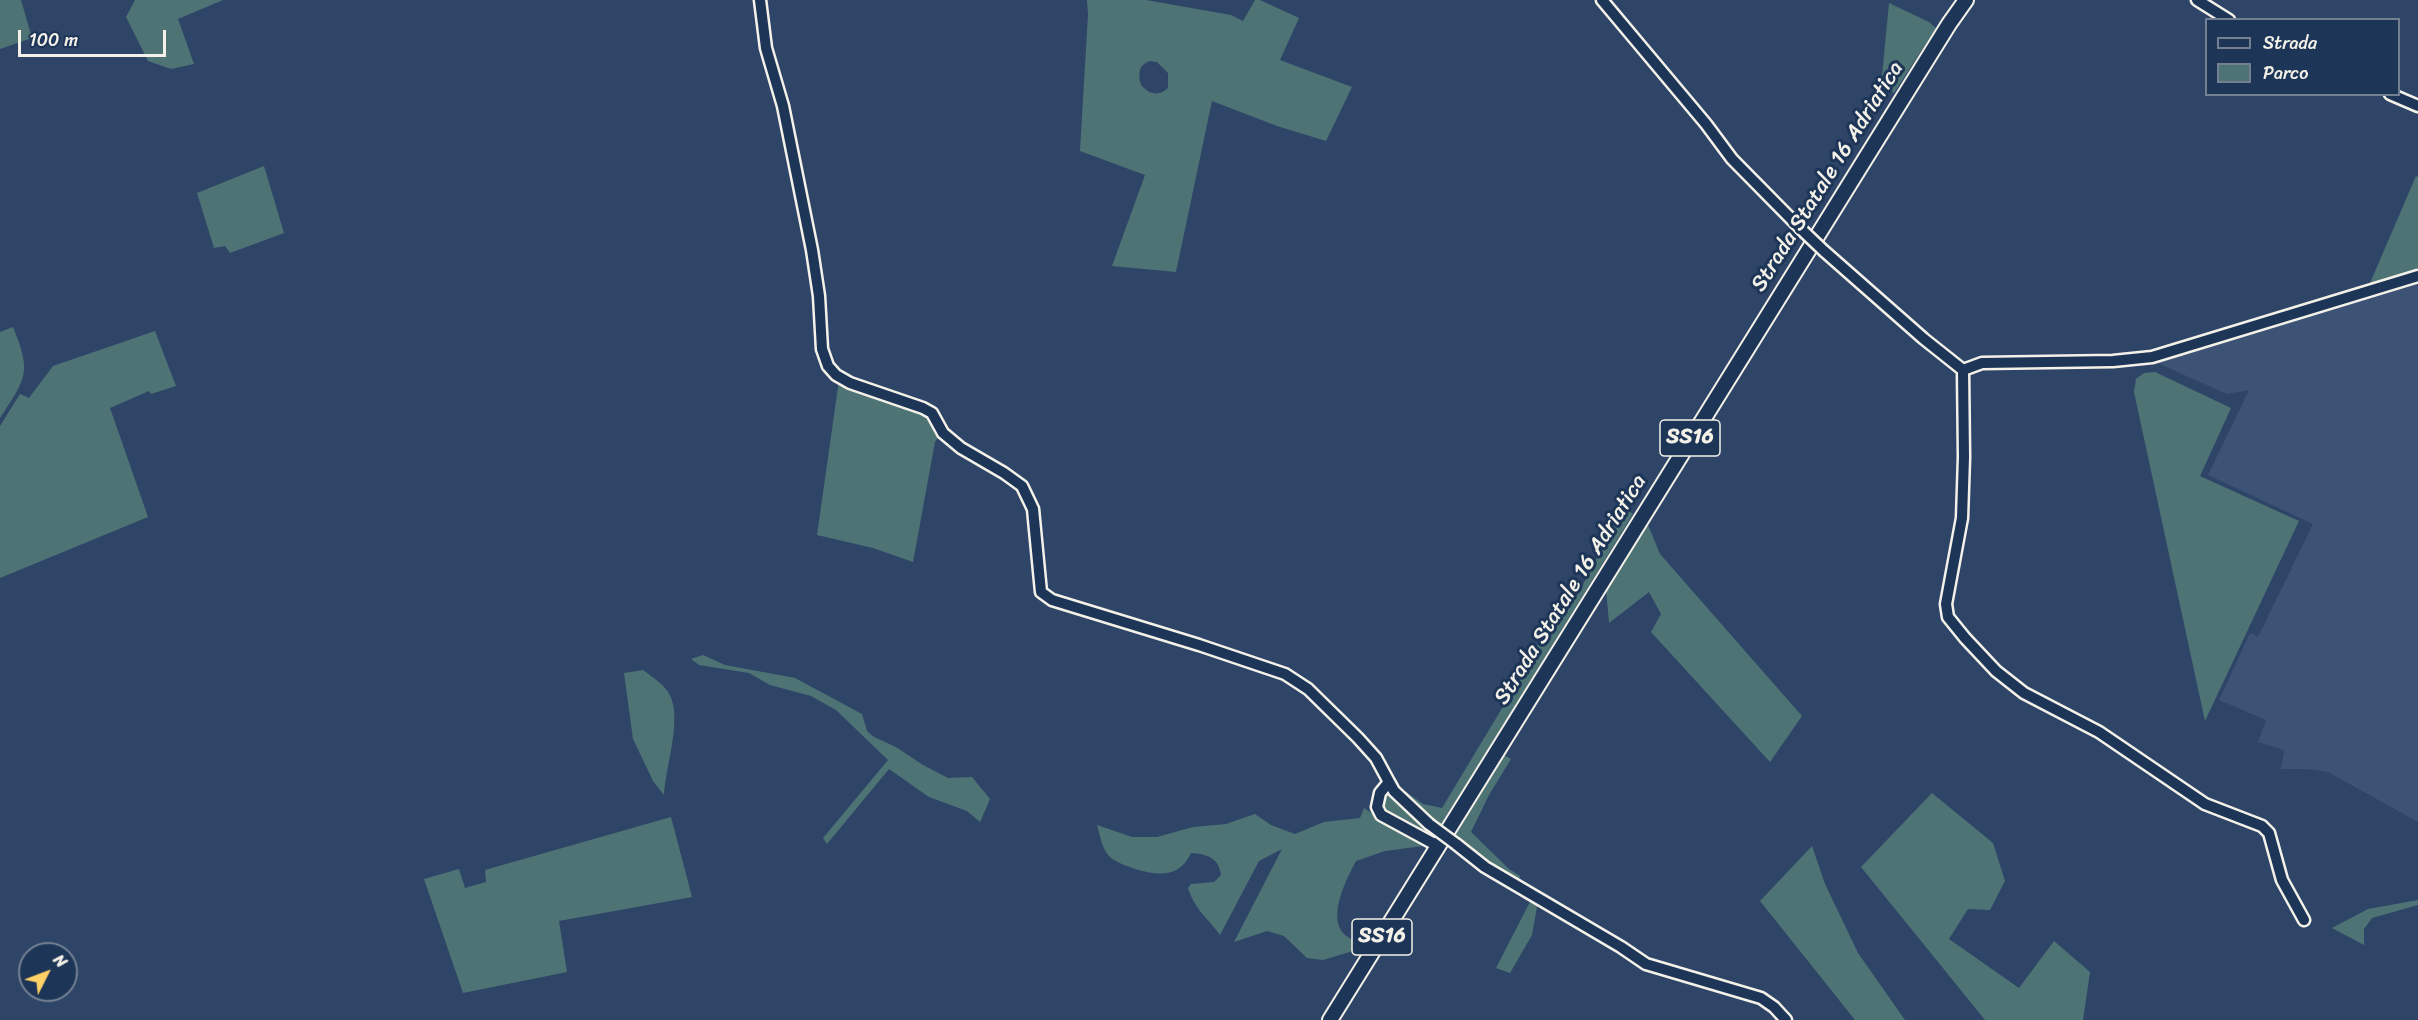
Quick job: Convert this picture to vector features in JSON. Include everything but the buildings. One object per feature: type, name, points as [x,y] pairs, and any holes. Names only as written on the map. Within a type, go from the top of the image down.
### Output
[{"type":"main road","name":"Strada Statale 16 Adriatica","points":[[1330,1020],[1917,74],[1966,0]]},
{"type":"street","points":[[759,0],[766,48],[783,106],[812,250],[819,296],[822,349],[828,366],[836,375],[850,383],[924,408],[932,413],[943,433],[961,448],[1022,486],[1033,509],[1041,592],[1052,600],[1285,674],[1308,689],[1358,738],[1376,758],[1394,791],[1429,824],[1485,867],[1646,964],[1761,998],[1774,1007],[1786,1020]]},
{"type":"street","points":[[1602,0],[1706,124],[1732,159],[1824,251],[1924,339],[1963,370]]},
{"type":"street","points":[[2197,0],[2226,18]]},
{"type":"street","points":[[2395,96],[2418,106]]},
{"type":"street","points":[[1963,370],[1982,363],[2113,361],[2152,357],[2418,276]]},
{"type":"street","points":[[1963,370],[1962,518],[1946,604],[1948,617],[1996,671],[2024,693],[2099,732],[2205,804],[2262,826],[2269,833],[2282,880],[2304,920]]},
{"type":"street","points":[[1389,782],[1380,793],[1377,807],[1381,815],[1436,850]]},
{"type":"shaded area","points":[[2418,280],[2418,822],[2328,772],[2281,769],[2284,750],[2258,742],[2266,720],[2219,700],[2250,633],[2258,637],[2313,524],[2208,475],[2249,390],[2227,394],[2155,362]]},
{"type":"green space","points":[[0,0],[21,0],[32,38],[0,49]]},
{"type":"green space","points":[[135,0],[223,0],[178,19],[194,64],[171,69],[148,61],[126,17]]},
{"type":"green space","points":[[1087,0],[1146,0],[1231,15],[1243,21],[1255,0],[1260,0],[1299,18],[1280,60],[1352,87],[1326,141],[1277,126],[1212,101],[1176,272],[1112,266],[1145,175],[1080,151]],"holes":[[[1150,61],[1157,62],[1168,73],[1168,88],[1161,93],[1147,91],[1141,85],[1139,74],[1143,65]]]},
{"type":"green space","points":[[1889,3],[1929,22],[1936,28],[1894,93],[1881,86]]},
{"type":"green space","points":[[264,166],[284,233],[230,253],[225,246],[214,248],[197,193]]},
{"type":"green space","points":[[2416,176],[2418,177],[2418,271],[2370,283]]},
{"type":"green space","points":[[13,327],[23,355],[23,375],[21,384],[0,418],[0,332]]},
{"type":"green space","points":[[155,331],[176,386],[151,394],[149,391],[110,408],[148,517],[0,578],[0,426],[20,394],[29,398],[53,366]]},
{"type":"green space","points":[[2155,372],[2231,408],[2200,476],[2299,521],[2205,721],[2134,392],[2136,379],[2144,373]]},
{"type":"green space","points":[[839,380],[931,415],[941,433],[935,442],[913,562],[873,548],[817,535]]},
{"type":"green space","points":[[1623,507],[1633,514],[1441,826],[1430,818],[1405,791],[1423,804],[1442,808],[1507,700],[1506,698],[1532,663],[1522,657],[1555,628],[1568,609],[1581,589]]},
{"type":"green space","points":[[1648,525],[1660,554],[1802,716],[1770,762],[1651,632],[1661,614],[1649,592],[1609,623],[1606,589]]},
{"type":"green space","points":[[703,655],[725,665],[795,678],[862,714],[867,731],[874,737],[896,747],[923,765],[948,778],[972,777],[990,799],[980,822],[967,811],[929,797],[889,769],[827,844],[823,838],[888,760],[836,710],[811,696],[770,685],[749,673],[699,665],[691,659]]},
{"type":"green space","points":[[643,670],[663,686],[672,702],[674,728],[664,795],[653,781],[633,739],[624,673]]},
{"type":"green space","points":[[1504,755],[1511,759],[1489,795],[1471,832],[1509,869],[1520,876],[1519,882],[1493,866],[1455,836]]},
{"type":"green space","points":[[1932,793],[1993,843],[2005,881],[1990,910],[1968,909],[1949,939],[2019,988],[2054,941],[2090,972],[2083,1020],[1985,1020],[1861,867]]},
{"type":"green space","points":[[1388,796],[1392,797],[1425,828],[1418,831],[1389,818],[1381,807],[1382,802]]},
{"type":"green space","points":[[1364,808],[1423,846],[1385,851],[1356,861],[1340,898],[1337,919],[1345,935],[1366,947],[1323,960],[1307,958],[1284,936],[1267,931],[1234,942],[1282,849],[1259,861],[1220,935],[1198,908],[1188,888],[1191,884],[1214,882],[1221,875],[1215,860],[1202,854],[1191,853],[1181,867],[1168,873],[1160,874],[1135,869],[1109,856],[1103,846],[1097,825],[1132,837],[1157,837],[1193,827],[1226,824],[1255,814],[1271,825],[1295,834],[1324,822],[1360,818]]},
{"type":"green space","points":[[671,817],[692,897],[559,921],[567,972],[463,993],[424,879],[459,869],[465,888],[486,882],[485,870]]},
{"type":"green space","points":[[1812,846],[1825,884],[1858,953],[1905,1020],[1855,1020],[1760,901]]},
{"type":"green space","points":[[1532,898],[1538,901],[1532,935],[1510,973],[1496,968]]},
{"type":"green space","points":[[2418,900],[2418,905],[2372,918],[2364,929],[2364,945],[2332,928],[2368,909]]}]
